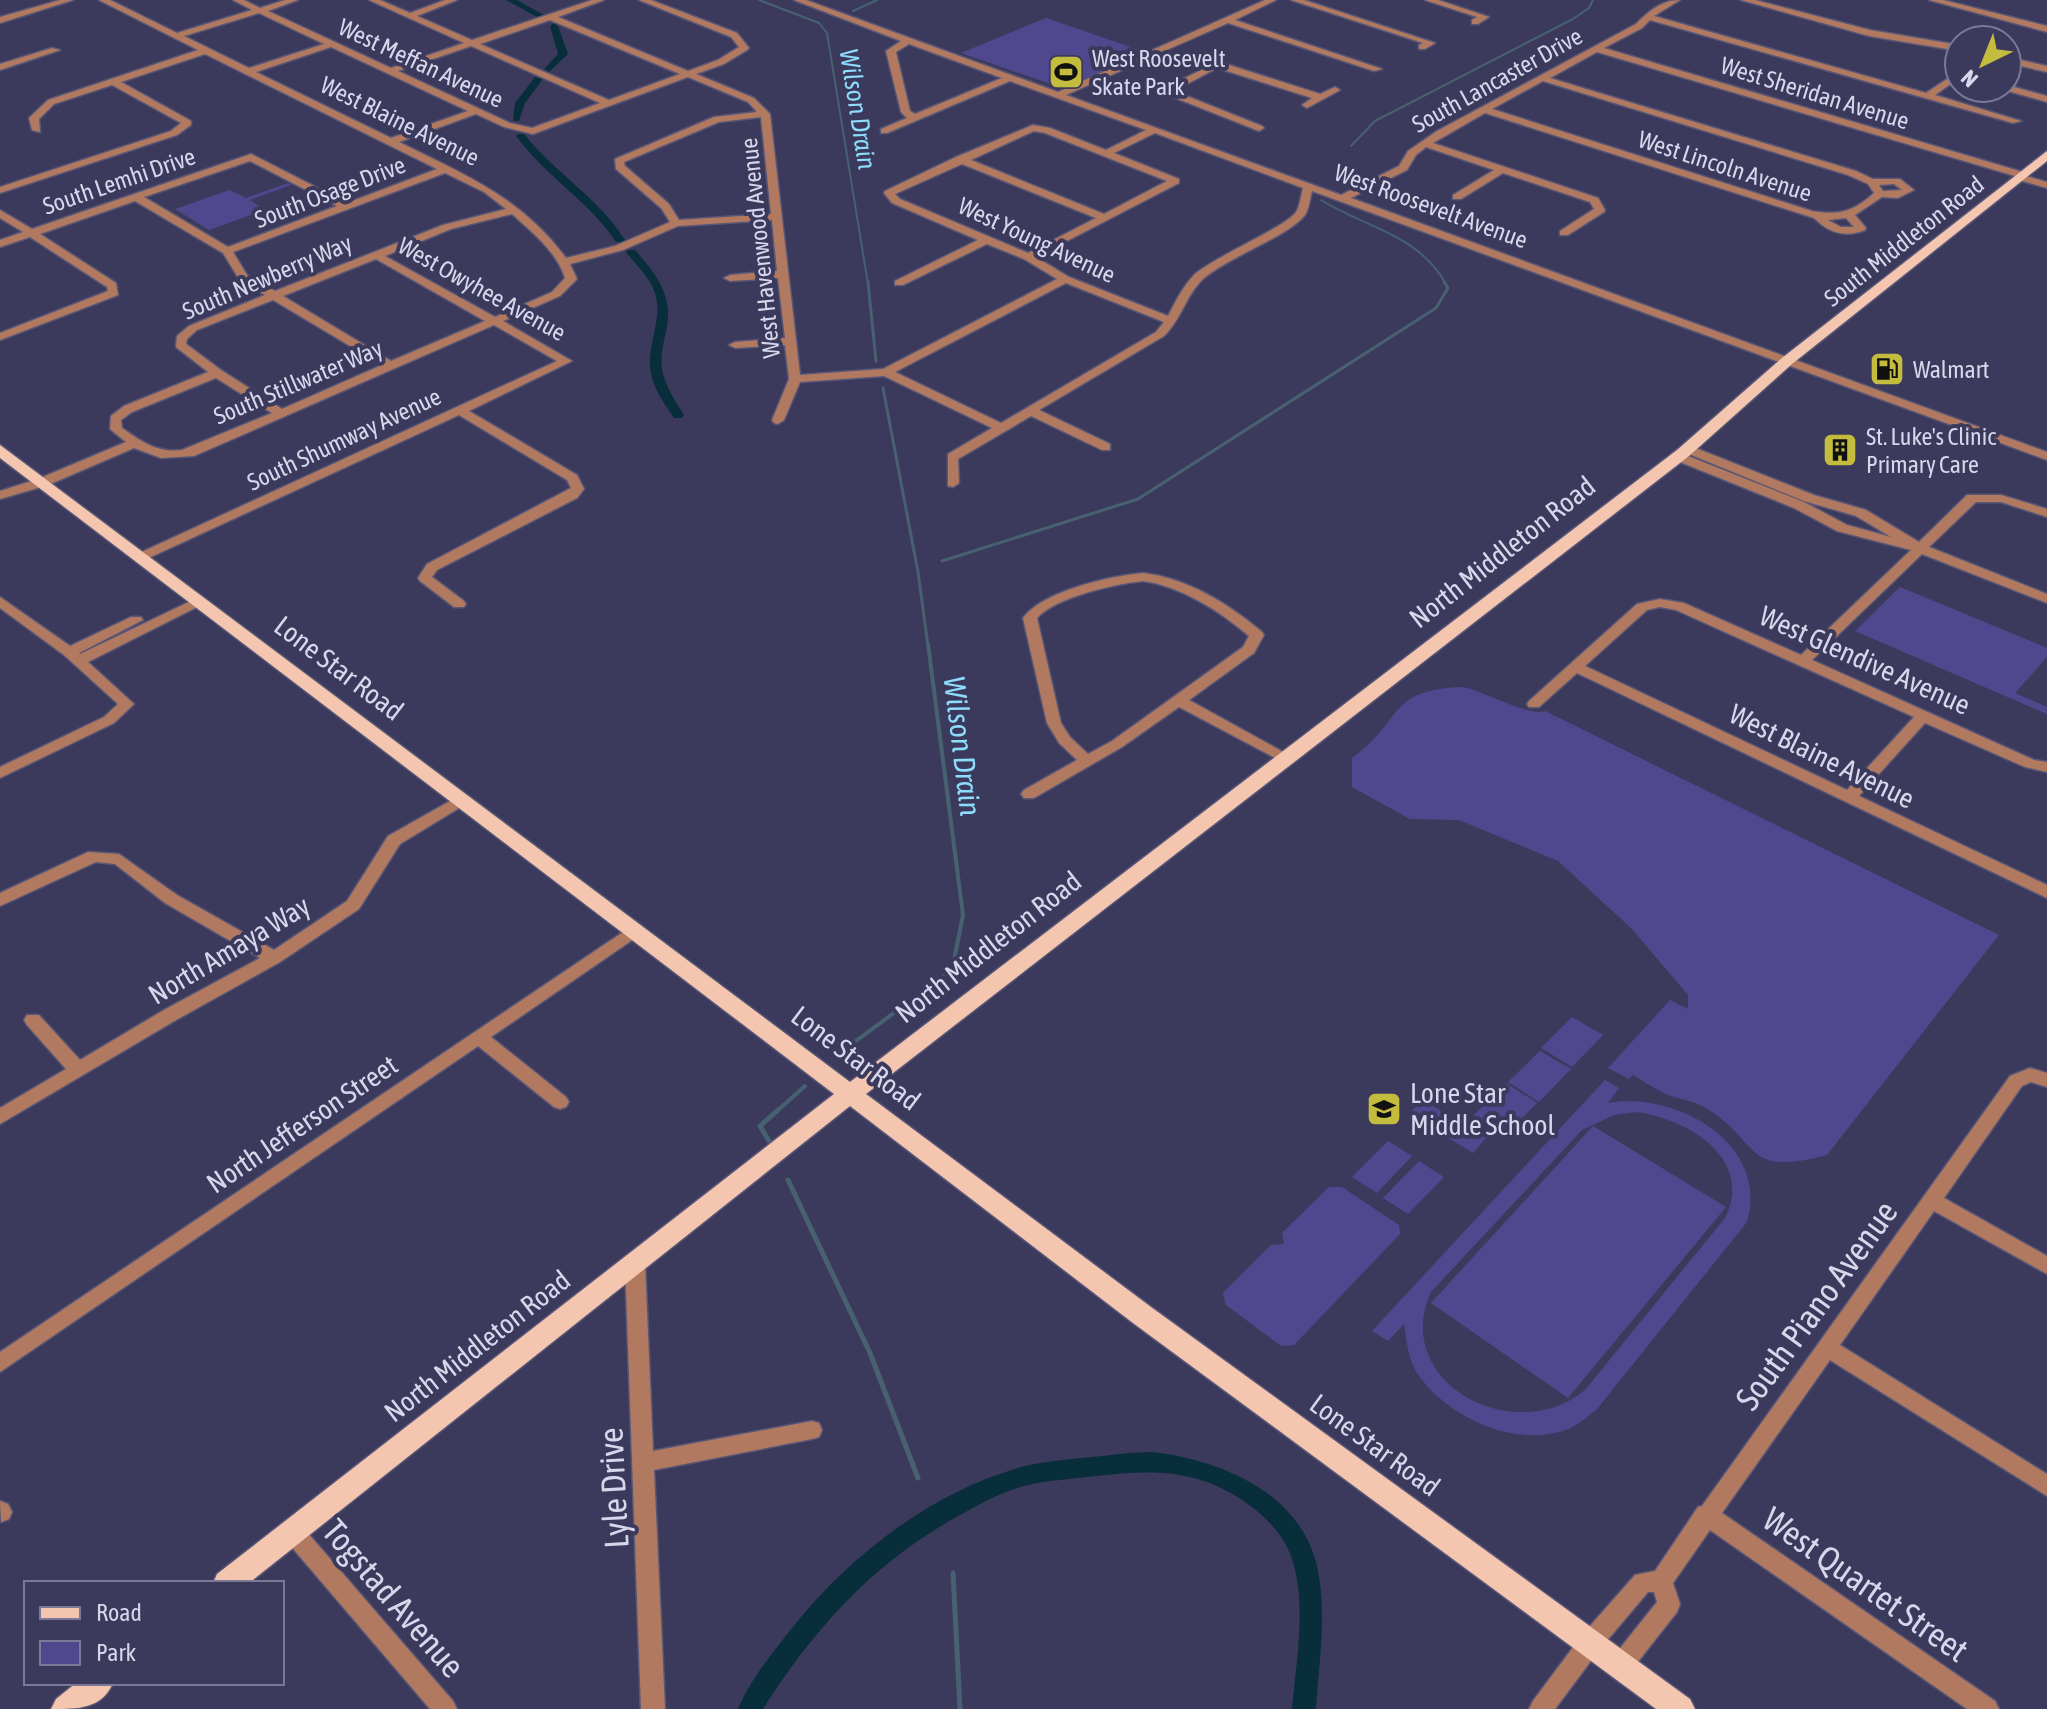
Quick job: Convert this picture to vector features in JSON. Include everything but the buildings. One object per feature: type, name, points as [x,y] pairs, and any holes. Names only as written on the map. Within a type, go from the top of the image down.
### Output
[{"type":"main road","name":"South Middleton Road","points":[[1787,361],[2047,155]]},
{"type":"main road","name":"North Middleton Road","points":[[230,1581],[850,1094],[1683,453],[1787,361]]},
{"type":"main road","name":"Lone Star Road","points":[[0,450],[459,801],[635,930],[1142,1315],[1680,1709]]},
{"type":"main road","points":[[66,1709],[96,1685]]},
{"type":"street","points":[[0,20],[69,0]]},
{"type":"street","name":"West Blaine Avenue","points":[[103,0],[488,190],[515,210],[563,262],[570,272],[568,284]]},
{"type":"street","name":"West Meffan Avenue","points":[[237,0],[523,131],[544,129],[610,104]]},
{"type":"street","points":[[176,36],[294,0]]},
{"type":"street","points":[[373,0],[610,104],[737,56],[744,45],[734,35],[643,0]]},
{"type":"street","points":[[410,16],[453,0]]},
{"type":"street","points":[[390,71],[600,0]]},
{"type":"street","name":"West Roosevelt Avenue","points":[[798,0],[2047,456]]},
{"type":"street","points":[[1060,94],[1272,0]]},
{"type":"street","points":[[1295,0],[1426,45],[1442,37]]},
{"type":"street","points":[[1429,0],[1485,17]]},
{"type":"street","name":"South Lancaster Drive","points":[[1343,198],[1403,168],[1412,153],[1426,144],[1596,49],[1676,0]]},
{"type":"street","points":[[1745,0],[1869,33],[1943,45]]},
{"type":"street","points":[[1933,0],[2047,29]]},
{"type":"street","points":[[1475,22],[1495,12]]},
{"type":"street","name":"West Havenwood Avenue","points":[[550,17],[751,100],[765,114],[795,379],[778,420]]},
{"type":"street","points":[[1648,17],[2016,121]]},
{"type":"street","points":[[1228,20],[1377,69]]},
{"type":"street","points":[[909,40],[891,51],[906,112],[914,118]]},
{"type":"street","points":[[247,72],[332,44]]},
{"type":"street","name":"West Sheridan Avenue","points":[[1596,49],[2022,175]]},
{"type":"street","points":[[1,65],[55,50]]},
{"type":"street","points":[[37,130],[34,118],[51,102],[205,51]]},
{"type":"street","points":[[1154,53],[1216,65],[1321,98]]},
{"type":"street","points":[[1365,75],[1389,63]]},
{"type":"street","points":[[2023,64],[2047,69]]},
{"type":"street","points":[[1216,65],[1166,91],[1259,128]]},
{"type":"street","points":[[884,131],[1011,77]]},
{"type":"street","name":"West Lincoln Avenue","points":[[1542,78],[1872,182],[1896,181],[1909,190],[1898,195],[1880,194]]},
{"type":"street","points":[[0,190],[174,133],[188,123],[112,81]]},
{"type":"street","points":[[1927,96],[1943,85]]},
{"type":"street","points":[[1307,105],[1335,90]]},
{"type":"street","points":[[2023,92],[2047,99]]},
{"type":"street","name":"West Lincoln Avenue","points":[[1484,109],[1818,216],[1850,216]]},
{"type":"street","points":[[390,142],[476,111]]},
{"type":"street","points":[[676,223],[665,206],[620,167],[619,161],[717,119],[765,114]]},
{"type":"street","points":[[1246,134],[1274,121]]},
{"type":"street","points":[[960,159],[1033,128],[1107,153],[1175,181],[1028,257]]},
{"type":"street","points":[[1107,153],[1156,129]]},
{"type":"street","points":[[1426,144],[1594,200],[1600,210],[1564,233]]},
{"type":"street","name":"South Lemhi Drive","points":[[0,244],[251,157],[347,207]]},
{"type":"street","points":[[960,159],[1106,218]]},
{"type":"street","name":"West Young Avenue","points":[[960,159],[889,193],[896,201],[1028,257],[1065,279],[1171,321]]},
{"type":"street","name":"South Osage Drive","points":[[227,251],[446,169]]},
{"type":"street","points":[[1457,197],[1502,169]]},
{"type":"street","points":[[2022,175],[2047,178]]},
{"type":"street","points":[[2022,175],[2047,185]]},
{"type":"street","points":[[1818,216],[1836,230],[1852,232],[1861,228],[1850,216],[1865,209],[1880,194],[1872,182]]},
{"type":"street","points":[[953,483],[952,457],[1160,334],[1171,321],[1186,289],[1200,276],[1301,213],[1309,185]]},
{"type":"street","points":[[136,197],[227,251],[236,270],[274,296],[391,366]]},
{"type":"street","points":[[1598,205],[1611,205]]},
{"type":"street","name":"South Newberry Way","points":[[217,373],[180,345],[181,338],[193,328],[447,227],[515,210]]},
{"type":"street","points":[[0,213],[112,285],[114,293],[2,333]]},
{"type":"street","points":[[563,262],[619,248],[676,223],[777,217]]},
{"type":"street","points":[[899,283],[986,240]]},
{"type":"street","name":"West Owyhee Avenue","points":[[376,255],[566,361]]},
{"type":"street","points":[[730,278],[783,274]]},
{"type":"street","points":[[795,379],[886,372],[1065,279]]},
{"type":"street","name":"South Stillwater Way","points":[[135,443],[150,453],[167,457],[190,453],[556,294],[568,284]]},
{"type":"street","points":[[735,345],[792,341]]},
{"type":"street","name":"South Shumway Avenue","points":[[140,558],[566,361]]},
{"type":"street","points":[[886,372],[999,427]]},
{"type":"street","points":[[135,443],[116,429],[115,419],[128,409],[217,373],[280,413]]},
{"type":"street","points":[[459,410],[566,475],[577,483],[578,489],[572,495],[432,567],[425,578],[459,604]]},
{"type":"street","points":[[1029,410],[1106,447]]},
{"type":"street","points":[[0,495],[43,482],[135,443]]},
{"type":"street","points":[[1683,453],[1861,513],[1919,548]]},
{"type":"street","points":[[1683,453],[1799,505],[1842,528],[1919,548],[2047,599]]},
{"type":"street","points":[[0,505],[31,492],[43,482]]},
{"type":"street","points":[[1803,661],[1972,498],[1990,495],[2047,513]]},
{"type":"street","points":[[1029,794],[1087,761],[1178,700],[1249,650],[1257,635],[1243,622],[1167,582],[1146,577],[1053,600],[1035,610],[1030,618],[1054,723],[1064,740],[1087,761]]},
{"type":"street","points":[[74,657],[193,599]]},
{"type":"street","points":[[0,601],[74,657],[127,704],[109,720],[0,773]]},
{"type":"street","name":"West Glendive Avenue","points":[[1574,666],[1642,607],[1660,603],[1679,606],[2030,764],[2047,767]]},
{"type":"street","points":[[1534,704],[1574,666]]},
{"type":"street","name":"West Blaine Avenue","points":[[1574,666],[2047,892]]},
{"type":"street","points":[[1178,700],[1286,758]]},
{"type":"street","points":[[1849,797],[1924,715]]},
{"type":"street","name":"North Amaya Way","points":[[0,1117],[77,1069],[274,958],[353,905],[394,840],[459,801]]},
{"type":"street","points":[[0,900],[94,856],[119,859],[171,899],[274,958]]},
{"type":"street","name":"North Jefferson Street","points":[[0,1363],[635,930]]},
{"type":"street","points":[[33,1020],[77,1069]]},
{"type":"street","points":[[480,1038],[560,1102]]},
{"type":"street","name":"South Piano Avenue","points":[[1541,1709],[1591,1642],[1643,1582],[1661,1581],[2016,1081],[2038,1078]]},
{"type":"street","points":[[1933,1201],[2047,1266]]},
{"type":"street","name":"Lyle Drive","points":[[635,1263],[653,1709]]},
{"type":"street","points":[[1828,1348],[2047,1486]]},
{"type":"street","points":[[644,1462],[812,1430]]},
{"type":"street","name":"West Quartet Street","points":[[1706,1514],[1987,1709]]},
{"type":"street","name":"Togstad Avenue","points":[[292,1531],[445,1709]]},
{"type":"street","points":[[1621,1665],[1669,1604],[1661,1581]]},
{"type":"green space","points":[[1046,18],[1148,53],[1062,88],[961,53]]},
{"type":"green space","points":[[288,183],[291,185],[250,200],[265,210],[209,230],[175,209],[230,190],[246,198]]},
{"type":"green space","points":[[1900,587],[2047,648],[2047,657],[2015,693],[2047,707],[2047,714],[1855,631]]},
{"type":"green space","points":[[1463,687],[1519,708],[1545,711],[1999,935],[1827,1155],[1799,1161],[1766,1159],[1706,1108],[1666,1094],[1633,1075],[1629,1079],[1608,1068],[1670,1000],[1688,1009],[1688,995],[1632,929],[1558,861],[1459,820],[1410,819],[1352,787],[1352,758],[1369,744],[1398,709],[1420,694]]},
{"type":"green space","points":[[1572,1017],[1603,1035],[1572,1067],[1541,1048]]},
{"type":"green space","points":[[1540,1051],[1571,1069],[1539,1102],[1508,1082]]},
{"type":"green space","points":[[1605,1080],[1619,1088],[1608,1103],[1635,1101],[1688,1115],[1712,1129],[1731,1147],[1745,1169],[1750,1194],[1747,1222],[1597,1409],[1567,1430],[1537,1435],[1517,1434],[1498,1430],[1462,1414],[1431,1390],[1415,1370],[1404,1324],[1388,1341],[1372,1331]],"holes":[[[1637,1112],[1656,1116],[1695,1133],[1724,1160],[1731,1177],[1732,1197],[1725,1218],[1585,1390],[1556,1406],[1525,1412],[1494,1409],[1466,1397],[1443,1378],[1428,1354],[1423,1324],[1431,1292],[1582,1130],[1614,1115]]]},
{"type":"green space","points":[[1506,1083],[1537,1103],[1504,1136],[1473,1116]]},
{"type":"green space","points":[[1423,1100],[1454,1119],[1440,1133],[1409,1114]]},
{"type":"green space","points":[[1455,1119],[1486,1138],[1473,1153],[1442,1134]]},
{"type":"green space","points":[[1593,1126],[1726,1207],[1568,1398],[1431,1303]]},
{"type":"green space","points":[[1388,1141],[1412,1156],[1377,1193],[1352,1177]]},
{"type":"green space","points":[[1419,1161],[1444,1177],[1408,1214],[1383,1198]]},
{"type":"green space","points":[[1329,1187],[1342,1187],[1399,1225],[1400,1234],[1294,1345],[1281,1346],[1226,1305],[1223,1293],[1271,1245],[1284,1244],[1282,1233]]},
{"type":"waterway","points":[[510,0],[540,15]]},
{"type":"waterway","name":"Wilson Drain","points":[[759,0],[819,23],[827,33],[868,284]]},
{"type":"waterway","points":[[853,11],[877,0]]},
{"type":"waterway","points":[[1351,146],[1375,121],[1573,19],[1589,8],[1593,0]]},
{"type":"waterway","points":[[549,69],[563,54],[554,26]]},
{"type":"waterway","points":[[516,119],[520,103],[538,79]]},
{"type":"waterway","points":[[521,136],[545,164],[600,212],[620,240]]},
{"type":"waterway","points":[[1321,200],[1406,243],[1434,267],[1446,284]]},
{"type":"waterway","points":[[631,252],[650,273],[660,292],[663,308],[656,368],[663,391],[678,415]]},
{"type":"waterway","name":"Wilson Drain","points":[[868,282],[876,361]]},
{"type":"waterway","points":[[942,561],[1138,499],[1436,308],[1448,288],[1444,282]]},
{"type":"waterway","name":"Wilson Drain","points":[[883,388],[918,572],[928,646]]},
{"type":"waterway","name":"Wilson Drain","points":[[837,1055],[952,970],[963,915],[928,644]]},
{"type":"waterway","name":"Wilson Drain","points":[[776,1112],[805,1086]]},
{"type":"waterway","name":"Wilson Drain","points":[[769,1141],[760,1126],[778,1110]]},
{"type":"waterway","name":"Wilson Drain","points":[[788,1180],[870,1353],[918,1478]]},
{"type":"waterway","points":[[750,1709],[779,1664],[828,1602],[866,1565],[914,1530],[967,1500],[1015,1479],[1053,1471],[1145,1462],[1175,1464],[1217,1476],[1256,1498],[1287,1528],[1305,1562],[1308,1581],[1309,1626],[1304,1709]]},
{"type":"waterway","name":"Wilson Drain","points":[[953,1573],[960,1709]]},
{"type":"place","name":"West Roosevelt Skate Park","points":[[1066,72]]},
{"type":"place","name":"Walmart","points":[[1887,369]]},
{"type":"place","name":"St. Luke's Clinic Primary Care","points":[[1840,450]]},
{"type":"place","name":"Lone Star Middle School","points":[[1384,1109]]}]
